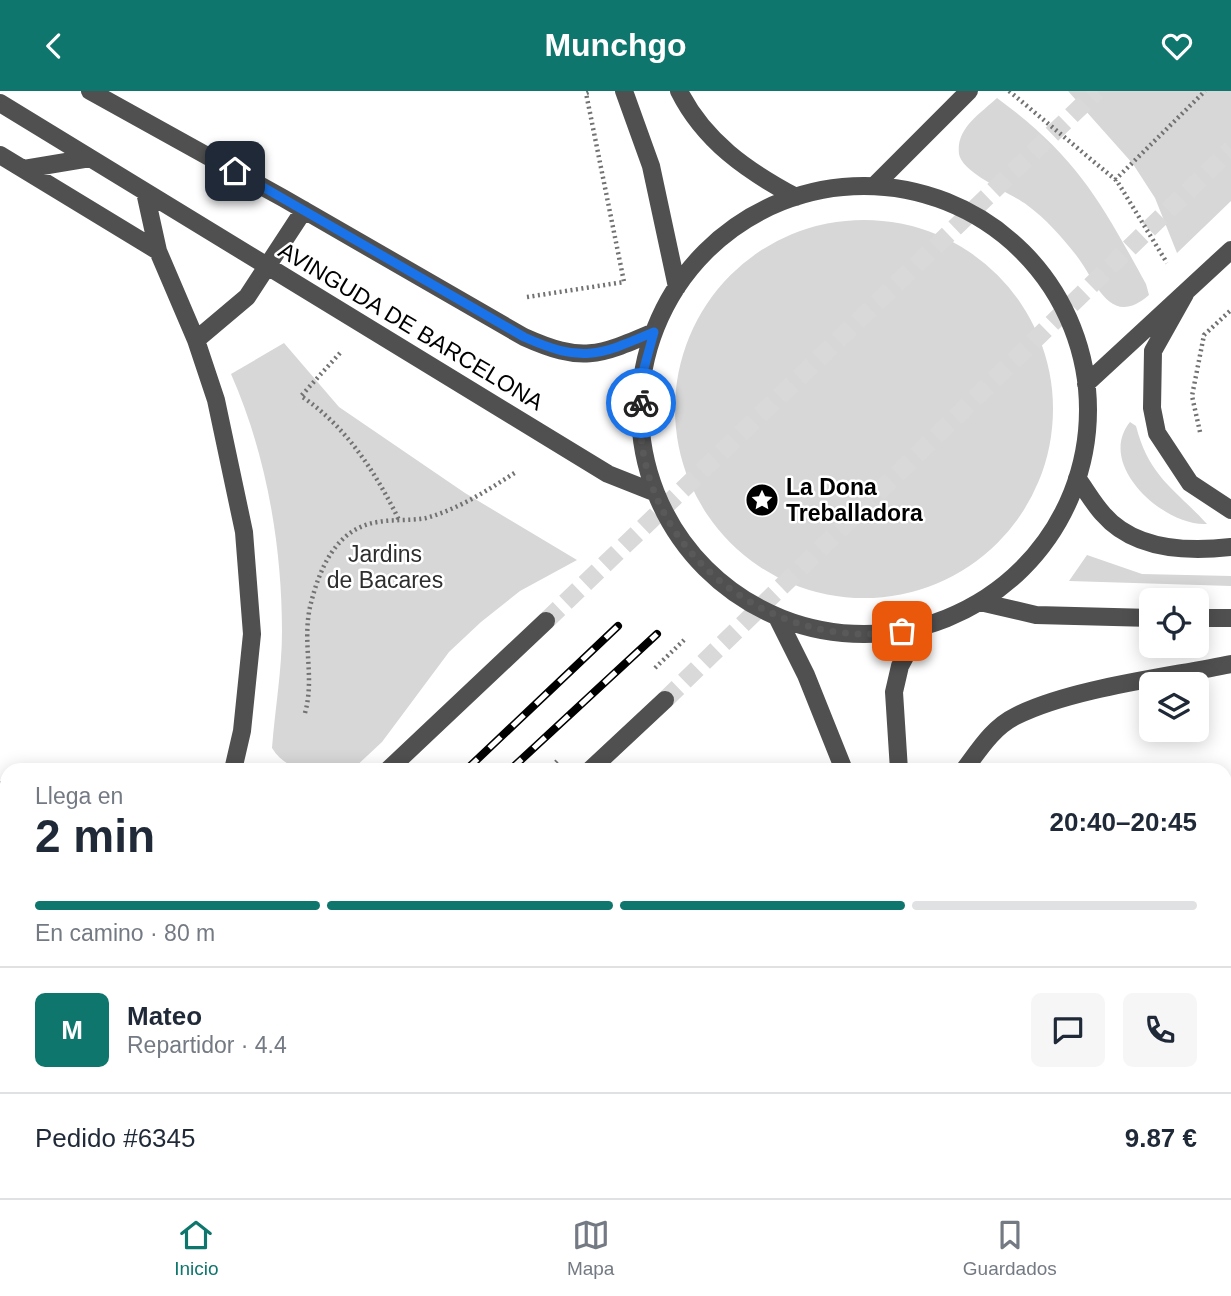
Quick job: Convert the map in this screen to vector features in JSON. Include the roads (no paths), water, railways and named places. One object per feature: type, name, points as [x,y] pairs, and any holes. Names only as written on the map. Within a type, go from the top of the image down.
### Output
[{"type":"street","name":"AVINGUDA DE BARCELONA","points":[[90,91],[524,337],[559,352],[597,353],[654,332]]},
{"type":"street","points":[[624,91],[651,166],[677,287]]},
{"type":"street","points":[[679,91],[704,131],[757,177],[796,197]]},
{"type":"street","points":[[874,186],[969,91]]},
{"type":"street","name":"AVINGUDA DE BARCELONA","points":[[0,103],[608,474],[656,493]]},
{"type":"street","points":[[0,155],[158,251]]},
{"type":"street","points":[[24,169],[90,158]]},
{"type":"street","points":[[874,186],[918,193],[961,208],[1000,232],[1025,254],[1059,299],[1077,340],[1086,384],[1087,432],[1077,478],[1062,515],[1040,548],[1013,577],[981,602],[920,627],[884,634],[848,634],[812,628],[777,617],[742,598],[704,567],[668,520],[644,454],[640,413],[643,372],[654,332],[677,287],[717,241],[759,213],[796,197],[835,188],[874,186]]},
{"type":"street","points":[[145,192],[158,251],[196,340],[216,400],[244,532],[252,634],[242,731],[235,763]]},
{"type":"street","points":[[196,340],[247,297],[304,210]]},
{"type":"street","points":[[1086,384],[1231,250]]},
{"type":"street","points":[[1185,294],[1153,351],[1152,408],[1157,433],[1190,483],[1231,510]]},
{"type":"street","points":[[1077,478],[1104,516],[1133,537],[1155,545],[1183,549],[1231,547]]},
{"type":"street","points":[[981,602],[1036,615],[1139,618]]},
{"type":"street","points":[[777,617],[806,674],[841,763]]},
{"type":"street","points":[[1209,618],[1231,618]]},
{"type":"street","points":[[395,763],[546,621]]},
{"type":"street","points":[[899,763],[894,692],[900,666],[920,627]]},
{"type":"street","points":[[970,763],[999,728],[1015,716],[1076,696],[1231,664]]},
{"type":"street","points":[[598,763],[665,700]]},
{"type":"tunnel","points":[[546,621],[1097,91]]},
{"type":"tunnel","points":[[665,700],[1231,149]]},
{"type":"railway","points":[[473,763],[618,626]]},
{"type":"railway","points":[[518,763],[657,634]]},
{"type":"place","name":"La Dona Treballadora","points":[[762,500]]},
{"type":"park label","name":"Jardins de Bacares","points":[[385,567]]}]
